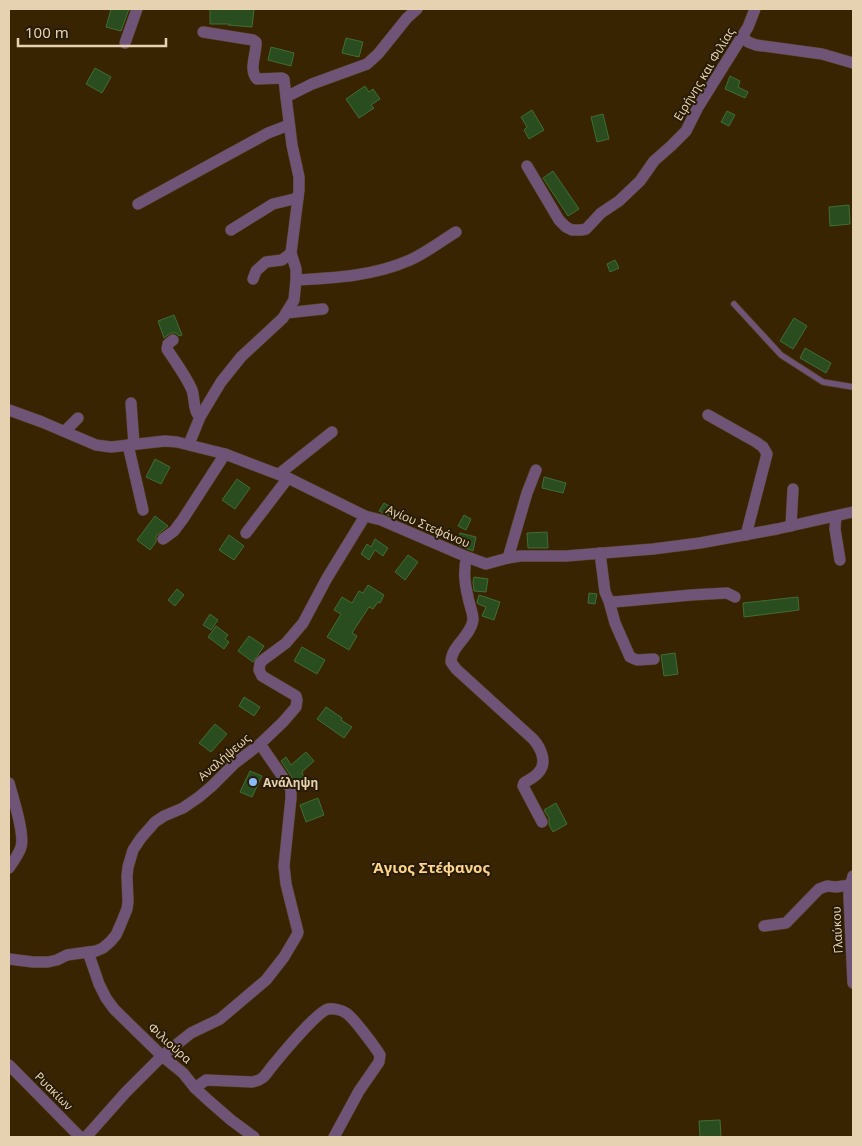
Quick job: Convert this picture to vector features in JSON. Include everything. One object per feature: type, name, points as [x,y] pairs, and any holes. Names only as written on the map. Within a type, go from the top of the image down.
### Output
[{"type":"street","points":[[125,43],[137,9]]},
{"type":"street","points":[[286,97],[312,84],[367,64],[417,9]]},
{"type":"street","name":"Ειρήνης και Φιλίας","points":[[527,166],[559,220],[572,230],[586,229],[601,213],[636,186],[656,159],[684,133],[748,26],[755,9]]},
{"type":"street","points":[[189,444],[194,428],[210,398],[232,367],[283,318],[294,300],[296,280],[296,269],[291,253],[299,190],[298,171],[284,79],[257,79],[254,76],[256,42],[253,40],[203,32]]},
{"type":"street","points":[[742,36],[750,43],[756,45],[822,54],[853,62]]},
{"type":"street","points":[[138,204],[268,134],[290,125]]},
{"type":"street","points":[[231,230],[273,204],[298,198]]},
{"type":"street","points":[[296,280],[341,278],[374,272],[401,264],[419,256],[456,232]]},
{"type":"street","points":[[253,279],[256,271],[266,262],[282,260],[291,253]]},
{"type":"street","points":[[286,313],[323,309]]},
{"type":"street","points":[[173,340],[168,344],[167,349],[187,379],[193,392],[197,414],[200,417]]},
{"type":"street","points":[[131,403],[131,444],[143,510]]},
{"type":"street","name":"Αγίου Στεφάνου","points":[[9,410],[96,445],[110,446],[172,441],[225,454],[283,476],[365,516],[382,520],[486,564],[520,556],[566,556],[679,546],[746,535],[853,512]]},
{"type":"street","points":[[708,415],[756,442],[763,447],[767,454],[746,535]]},
{"type":"street","points":[[66,432],[78,418]]},
{"type":"street","points":[[246,533],[283,476],[332,432]]},
{"type":"street","points":[[163,539],[183,519],[225,454]]},
{"type":"street","points":[[508,558],[526,493],[536,470]]},
{"type":"street","points":[[791,526],[793,489]]},
{"type":"street","name":"Αναλήψεως","points":[[9,959],[33,962],[57,960],[67,955],[103,948],[116,935],[128,902],[127,876],[130,859],[147,830],[160,818],[184,808],[199,797],[234,764],[260,744],[296,707],[298,700],[296,696],[262,676],[259,670],[260,663],[286,643],[303,623],[327,578],[365,516]]},
{"type":"street","points":[[836,516],[834,529],[840,560]]},
{"type":"street","points":[[600,553],[605,592],[615,623],[630,656],[636,660],[654,659]]},
{"type":"street","points":[[467,557],[465,568],[466,586],[472,623],[452,655],[451,662],[456,669],[539,746],[542,752],[542,768],[523,786],[542,822]]},
{"type":"street","points":[[609,601],[727,593],[735,597]]},
{"type":"street","points":[[86,1137],[126,1092],[162,1056],[191,1033],[220,1020],[251,993],[274,971],[298,935],[286,884],[284,866],[291,789],[260,744]]},
{"type":"street","points":[[9,783],[22,844],[9,868]]},
{"type":"street","points":[[764,926],[786,923],[819,889],[827,886],[836,887],[852,880]]},
{"type":"street","name":"Γλαύκου","points":[[852,880],[849,898],[853,983]]},
{"type":"street","name":"Φιλιούρα","points":[[88,952],[106,998],[114,1009],[162,1056],[183,1073],[195,1088],[231,1120],[254,1137]]},
{"type":"street","points":[[195,1088],[206,1080],[259,1081],[316,1017],[328,1009],[340,1010],[348,1014],[380,1055],[378,1062],[359,1091],[334,1137]]},
{"type":"street","name":"Ρυακίων","points":[[9,1064],[80,1137]]},
{"type":"lane","points":[[734,304],[781,356],[823,382],[853,387]]},
{"type":"building","points":[[111,9],[129,9],[121,31],[106,27]]},
{"type":"building","points":[[210,9],[254,9],[252,27],[210,24]]},
{"type":"building","points":[[346,38],[363,42],[359,57],[342,53]]},
{"type":"building","points":[[271,47],[294,53],[291,66],[268,60]]},
{"type":"building","points":[[95,68],[111,77],[102,93],[86,84]]},
{"type":"building","points":[[730,76],[740,81],[738,87],[748,92],[745,98],[725,89]]},
{"type":"building","points":[[365,86],[369,92],[373,89],[380,99],[371,105],[374,108],[359,118],[346,99]]},
{"type":"building","points":[[532,110],[544,130],[529,139],[524,130],[527,127],[521,117]]},
{"type":"building","points":[[727,111],[735,115],[729,126],[721,122]]},
{"type":"building","points":[[603,114],[609,139],[597,142],[591,117]]},
{"type":"building","points":[[553,171],[579,209],[568,216],[543,178]]},
{"type":"building","points":[[849,205],[850,224],[830,226],[829,207]]},
{"type":"building","points":[[615,260],[619,268],[610,272],[607,264]]},
{"type":"building","points":[[174,315],[182,335],[179,336],[176,333],[171,333],[164,338],[158,321]]},
{"type":"building","points":[[794,318],[807,326],[793,349],[780,341]]},
{"type":"building","points":[[805,348],[831,363],[826,373],[800,358]]},
{"type":"building","points":[[155,459],[170,467],[161,484],[146,477]]},
{"type":"building","points":[[544,477],[566,483],[563,493],[542,488]]},
{"type":"building","points":[[237,479],[250,488],[235,509],[222,500]]},
{"type":"building","points":[[384,503],[396,510],[392,517],[379,511]]},
{"type":"building","points":[[464,515],[471,519],[466,530],[458,526]]},
{"type":"building","points":[[155,516],[168,526],[156,536],[156,542],[150,550],[137,540]]},
{"type":"building","points":[[547,532],[548,548],[528,548],[527,533]]},
{"type":"building","points":[[460,533],[476,537],[473,551],[458,545]]},
{"type":"building","points":[[229,535],[244,546],[234,560],[219,550]]},
{"type":"building","points":[[375,539],[388,548],[383,556],[375,550],[369,560],[361,554],[367,544],[371,547]]},
{"type":"building","points":[[408,555],[418,562],[405,580],[395,572]]},
{"type":"building","points":[[474,577],[488,579],[486,592],[474,591]]},
{"type":"building","points":[[368,585],[384,595],[380,603],[378,602],[373,609],[369,607],[352,633],[357,636],[349,650],[327,637],[341,614],[334,610],[342,597],[352,603],[359,591],[363,593]]},
{"type":"building","points":[[177,589],[184,595],[175,606],[168,600]]},
{"type":"building","points":[[589,593],[597,594],[595,604],[588,603]]},
{"type":"building","points":[[479,595],[500,602],[494,620],[482,616],[486,607],[478,604]]},
{"type":"building","points":[[798,597],[799,610],[744,617],[743,603]]},
{"type":"building","points":[[210,614],[218,620],[211,630],[203,625]]},
{"type":"building","points":[[216,626],[228,635],[225,639],[229,642],[224,649],[208,637]]},
{"type":"building","points":[[249,636],[264,646],[253,662],[238,651]]},
{"type":"building","points":[[302,647],[325,660],[317,674],[294,661]]},
{"type":"building","points":[[675,653],[678,674],[664,676],[661,655]]},
{"type":"building","points":[[244,697],[260,707],[254,716],[239,706]]},
{"type":"building","points":[[326,707],[352,727],[344,738],[317,719]]},
{"type":"building","points":[[215,724],[227,734],[211,752],[199,743]]},
{"type":"building","points":[[306,752],[314,761],[302,772],[305,780],[297,785],[281,761],[286,757],[291,765]]},
{"type":"building","points":[[250,771],[262,776],[252,797],[240,792]]},
{"type":"building","points":[[318,798],[324,815],[306,822],[300,805]]},
{"type":"building","points":[[556,803],[567,824],[553,832],[549,825],[549,818],[544,810]]},
{"type":"building","points":[[720,1120],[721,1137],[700,1137],[699,1121]]},
{"type":"place","name":"Ανάληψη","points":[[253,782]]},
{"type":"district","name":"Άγιος Στέφανος","points":[[431,867]]}]
